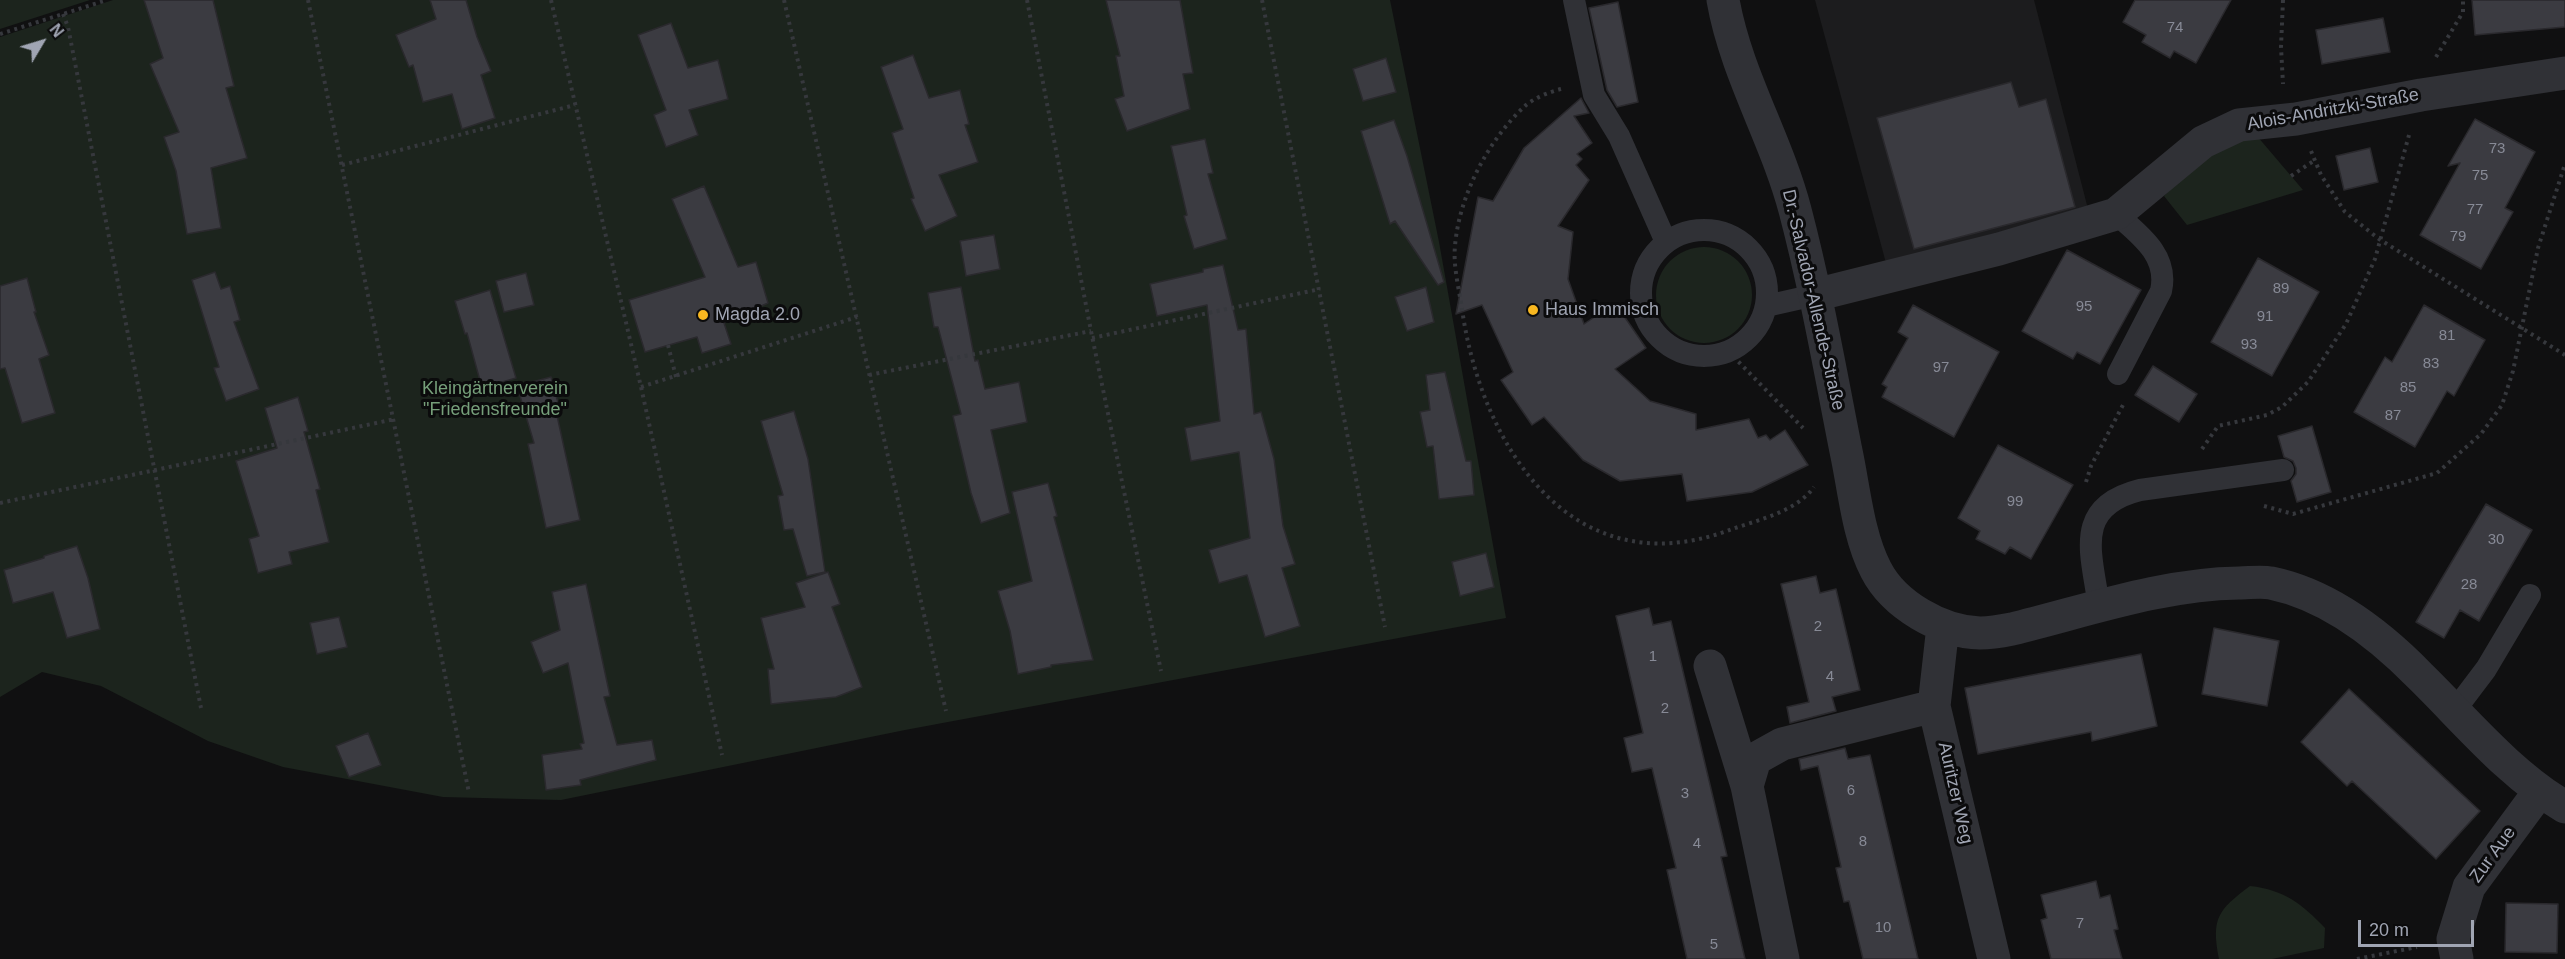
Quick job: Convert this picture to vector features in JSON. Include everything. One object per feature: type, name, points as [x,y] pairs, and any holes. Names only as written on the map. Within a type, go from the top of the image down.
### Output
[{"type":"street","name":"Dr.-Salvador-Allende-Straße","points":[[1723,0],[1729,32],[1742,73],[1795,208],[1815,295],[1861,526],[1876,570],[1897,596],[1918,614],[1943,626]]},
{"type":"street","name":"Alois-Andritzki-Straße","points":[[1815,295],[1999,249],[2116,214],[2203,142],[2240,125],[2296,119],[2421,95],[2565,73]]},
{"type":"street","points":[[1943,626],[1982,633],[2012,629],[2188,585],[2270,583],[2315,598],[2357,620],[2396,652],[2486,743],[2552,799]]},
{"type":"street","name":"Auritzer Weg","points":[[1943,626],[1934,706],[1994,959]]},
{"type":"street","points":[[1710,666],[1747,786],[1783,959]]},
{"type":"street","points":[[1747,786],[1755,759],[1782,744],[1934,706]]},
{"type":"street","name":"Zur Aue","points":[[2455,949],[2469,887],[2552,799]]},
{"type":"lane","points":[[1574,0],[1594,95],[1619,136],[1666,242]]},
{"type":"lane","points":[[2116,214],[2146,241],[2160,262],[2164,279],[2161,291],[2118,374]]},
{"type":"lane","points":[[1707,230],[1728,235],[1746,246],[1760,264],[1766,285],[1766,306],[1758,325],[1745,340],[1728,351],[1708,356],[1688,354],[1670,346],[1654,333],[1645,315],[1641,295],[1643,275],[1652,257],[1666,242],[1685,232],[1707,230]]},
{"type":"lane","points":[[1766,306],[1815,295]]},
{"type":"lane","points":[[2099,607],[2089,534],[2097,517],[2108,502],[2123,494],[2283,470]]},
{"type":"lane","points":[[2455,710],[2486,669],[2530,595]]},
{"type":"path","points":[[0,34],[107,0]]},
{"type":"path","points":[[308,0],[469,793]]},
{"type":"path","points":[[551,0],[641,387],[722,755]]},
{"type":"path","points":[[784,0],[946,711]]},
{"type":"path","points":[[1027,0],[1092,338],[1161,671]]},
{"type":"path","points":[[1262,0],[1385,627]]},
{"type":"path","points":[[2283,0],[2281,47],[2283,90],[2320,175],[2345,212],[2379,239],[2565,354]]},
{"type":"path","points":[[2190,483],[2193,465],[2218,426],[2267,415],[2282,407],[2308,382],[2346,324],[2375,259],[2421,95],[2436,57],[2463,12],[2463,0]]},
{"type":"path","points":[[63,14],[70,39],[201,708]]},
{"type":"path","points":[[1594,95],[1578,88],[1563,88],[1549,92],[1526,105],[1506,128],[1481,166],[1458,219],[1454,249],[1466,335],[1483,395],[1511,449],[1544,493],[1582,524],[1617,539],[1642,542],[1670,542],[1715,535],[1762,519],[1806,498],[1820,480]]},
{"type":"path","points":[[342,165],[575,105]]},
{"type":"path","points":[[2291,176],[2315,160]]},
{"type":"path","points":[[2227,478],[2243,500],[2294,514],[2438,473],[2481,434],[2502,405],[2513,371],[2538,248],[2565,164]]},
{"type":"path","points":[[1092,338],[1320,289]]},
{"type":"path","points":[[641,387],[857,318]]},
{"type":"path","points":[[869,375],[1091,331]]},
{"type":"path","points":[[668,345],[676,377]]},
{"type":"path","points":[[1728,351],[1810,435]]},
{"type":"path","points":[[0,503],[395,420]]},
{"type":"path","points":[[2085,481],[2091,466]]},
{"type":"path","points":[[2357,959],[2455,949]]},
{"type":"shaded area","points":[[1815,0],[2034,0],[2088,209],[1886,263]]},
{"type":"green space","points":[[0,0],[90,0],[0,29]]},
{"type":"green space","name":"Kleingärtnerverein \"Friedensfreunde\"","points":[[113,0],[1390,0],[1439,242],[1506,618],[905,730],[561,800],[443,797],[283,767],[208,741],[101,686],[42,672],[0,697],[0,37]]},
{"type":"green space","points":[[2257,136],[2303,190],[2187,225],[2164,196],[2195,163],[2234,139]]},
{"type":"green space","points":[[1704,247],[1722,251],[1738,261],[1748,277],[1752,295],[1748,313],[1738,329],[1722,339],[1704,343],[1686,339],[1670,329],[1660,313],[1656,295],[1660,277],[1670,261],[1686,251]]},
{"type":"green space","points":[[2250,886],[2273,891],[2300,905],[2325,928],[2324,948],[2272,959],[2219,959],[2216,934],[2220,916],[2231,902]]},
{"type":"building","points":[[144,0],[213,0],[234,86],[226,88],[247,158],[211,168],[221,228],[187,234],[176,171],[164,137],[179,132],[150,64],[163,58]]},
{"type":"building","points":[[430,0],[466,0],[477,37],[491,71],[481,75],[495,118],[462,129],[452,94],[423,102],[413,65],[409,67],[396,35],[436,19]]},
{"type":"building","points":[[1106,0],[1180,0],[1193,73],[1183,74],[1190,109],[1127,131],[1115,99],[1124,96],[1116,56],[1120,56]]},
{"type":"building","points":[[2135,0],[2231,0],[2196,63],[2174,51],[2170,58],[2142,42],[2146,35],[2123,22]]},
{"type":"building","points":[[2472,0],[2565,0],[2565,27],[2475,35]]},
{"type":"building","points":[[1618,2],[1638,102],[1617,107],[1607,90],[1589,8]]},
{"type":"building","points":[[2383,18],[2390,52],[2322,64],[2316,30]]},
{"type":"building","points":[[671,23],[688,68],[718,60],[728,99],[689,110],[698,135],[666,147],[654,115],[666,110],[638,35]]},
{"type":"building","points":[[913,55],[929,98],[960,90],[969,124],[965,125],[978,162],[939,175],[957,216],[925,231],[911,199],[914,198],[892,133],[903,129],[881,67]]},
{"type":"building","points":[[1386,58],[1396,92],[1363,101],[1353,69]]},
{"type":"building","points":[[2011,82],[2019,107],[2046,99],[2075,207],[1914,249],[1877,118]]},
{"type":"building","name":"Haus Immisch","points":[[1581,98],[1589,113],[1574,116],[1592,143],[1577,154],[1582,159],[1576,165],[1589,180],[1558,226],[1573,232],[1568,279],[1584,324],[1615,303],[1646,348],[1615,369],[1650,401],[1696,414],[1696,430],[1749,419],[1758,438],[1766,435],[1770,440],[1785,430],[1808,465],[1752,492],[1687,501],[1682,474],[1620,481],[1583,460],[1544,417],[1532,425],[1501,380],[1513,372],[1482,305],[1456,314],[1478,197],[1493,201],[1524,148]]},
{"type":"building","points":[[2475,119],[2535,152],[2505,208],[2513,212],[2481,269],[2420,235],[2460,163],[2448,166]]},
{"type":"building","points":[[1394,120],[1407,156],[1444,282],[1438,285],[1395,221],[1390,224],[1361,131]]},
{"type":"building","points":[[1205,139],[1213,173],[1208,174],[1227,239],[1194,249],[1184,216],[1187,215],[1171,146]]},
{"type":"building","points":[[2370,148],[2378,182],[2344,190],[2336,156]]},
{"type":"building","name":"Magda 2.0","points":[[704,186],[738,267],[756,262],[768,303],[724,323],[731,344],[702,353],[697,337],[645,352],[629,300],[705,277],[672,199]]},
{"type":"building","points":[[994,235],[1000,269],[966,276],[960,241]]},
{"type":"building","points":[[2067,250],[2141,290],[2100,364],[2077,352],[2073,359],[2022,331]]},
{"type":"building","points":[[2258,258],[2319,292],[2272,376],[2211,342]]},
{"type":"building","points":[[1223,265],[1238,330],[1246,329],[1254,414],[1261,412],[1274,459],[1283,526],[1295,564],[1282,568],[1300,626],[1265,637],[1247,575],[1219,583],[1209,550],[1250,538],[1239,452],[1191,461],[1185,428],[1220,421],[1207,305],[1157,316],[1150,284]]},
{"type":"building","points":[[215,272],[221,289],[230,286],[240,320],[234,322],[259,389],[226,401],[214,368],[219,367],[192,280]]},
{"type":"building","points":[[526,273],[534,305],[504,312],[496,281]]},
{"type":"building","points":[[27,278],[36,312],[34,312],[49,355],[39,359],[55,413],[22,423],[5,368],[0,369],[0,286]]},
{"type":"building","points":[[961,287],[975,361],[978,360],[985,389],[1019,382],[1027,422],[991,430],[1010,513],[981,523],[971,493],[953,416],[961,414],[938,327],[934,327],[928,293]]},
{"type":"building","points":[[1426,287],[1434,322],[1407,331],[1395,297]]},
{"type":"building","points":[[490,290],[516,378],[482,388],[467,333],[465,334],[455,301]]},
{"type":"building","points":[[1913,305],[1999,352],[1954,437],[1882,397],[1887,387],[1882,384],[1908,338],[1898,332]]},
{"type":"building","points":[[2424,305],[2485,340],[2454,396],[2447,391],[2415,447],[2354,412],[2385,357],[2392,362]]},
{"type":"building","points":[[2153,366],[2197,394],[2179,422],[2135,395]]},
{"type":"building","points":[[1445,372],[1466,461],[1471,461],[1474,495],[1439,499],[1433,446],[1427,447],[1420,412],[1430,410],[1426,375]]},
{"type":"building","points":[[551,377],[560,410],[556,411],[580,520],[546,528],[528,444],[534,443],[517,386]]},
{"type":"building","points":[[298,397],[308,431],[304,432],[320,489],[316,490],[329,542],[289,552],[292,564],[258,573],[249,539],[259,536],[236,461],[277,448],[265,408]]},
{"type":"building","points":[[794,411],[808,459],[825,572],[807,576],[793,529],[784,530],[778,496],[783,495],[761,421]]},
{"type":"building","points":[[2312,426],[2331,492],[2297,502],[2291,481],[2296,474],[2296,468],[2293,461],[2284,457],[2278,436]]},
{"type":"building","points":[[1998,445],[2073,485],[2031,559],[2010,547],[2005,554],[1976,539],[1980,531],[1958,518]]},
{"type":"building","points":[[1048,483],[1057,516],[1054,517],[1093,660],[1051,665],[1051,667],[1018,674],[1010,631],[998,591],[1032,581],[1012,492]]},
{"type":"building","points":[[2486,504],[2532,530],[2479,621],[2460,610],[2444,638],[2416,622]]},
{"type":"building","points":[[77,546],[88,578],[100,629],[67,638],[53,592],[13,603],[4,570]]},
{"type":"building","points":[[1486,553],[1494,587],[1460,596],[1452,562]]},
{"type":"building","points":[[828,572],[840,604],[832,607],[862,687],[836,697],[771,704],[768,669],[774,669],[761,618],[805,607],[796,583]]},
{"type":"building","points":[[1816,576],[1820,593],[1836,589],[1860,690],[1832,697],[1836,711],[1790,723],[1787,707],[1809,702],[1781,584]]},
{"type":"building","points":[[586,584],[610,696],[604,697],[617,745],[652,740],[656,760],[580,780],[581,785],[546,790],[542,755],[582,749],[580,744],[584,743],[568,663],[543,673],[531,642],[560,630],[552,592]]},
{"type":"building","points":[[1649,608],[1653,625],[1671,621],[1727,856],[1721,857],[1745,959],[1687,959],[1667,870],[1676,868],[1652,768],[1632,772],[1624,738],[1643,733],[1616,616]]},
{"type":"building","points":[[339,617],[347,647],[317,654],[310,623]]},
{"type":"building","points":[[2214,628],[2279,641],[2267,706],[2202,694]]},
{"type":"building","points":[[2141,654],[2157,726],[2092,741],[2091,732],[1978,754],[1965,688]]},
{"type":"building","points":[[2349,689],[2480,811],[2436,859],[2352,781],[2347,786],[2301,742]]},
{"type":"building","points":[[368,733],[381,765],[349,777],[336,746]]},
{"type":"building","points":[[1845,748],[1848,759],[1870,755],[1918,959],[1863,959],[1849,901],[1844,902],[1836,868],[1841,867],[1818,766],[1801,770],[1799,759]]},
{"type":"building","points":[[2096,881],[2100,898],[2110,895],[2118,929],[2114,930],[2122,959],[2051,959],[2041,920],[2047,918],[2041,895]]},
{"type":"building","points":[[2506,903],[2558,904],[2557,953],[2505,952]]},
{"type":"place","name":"Haus Immisch","points":[[1533,310]]},
{"type":"place","name":"Magda 2.0","points":[[703,315]]}]
